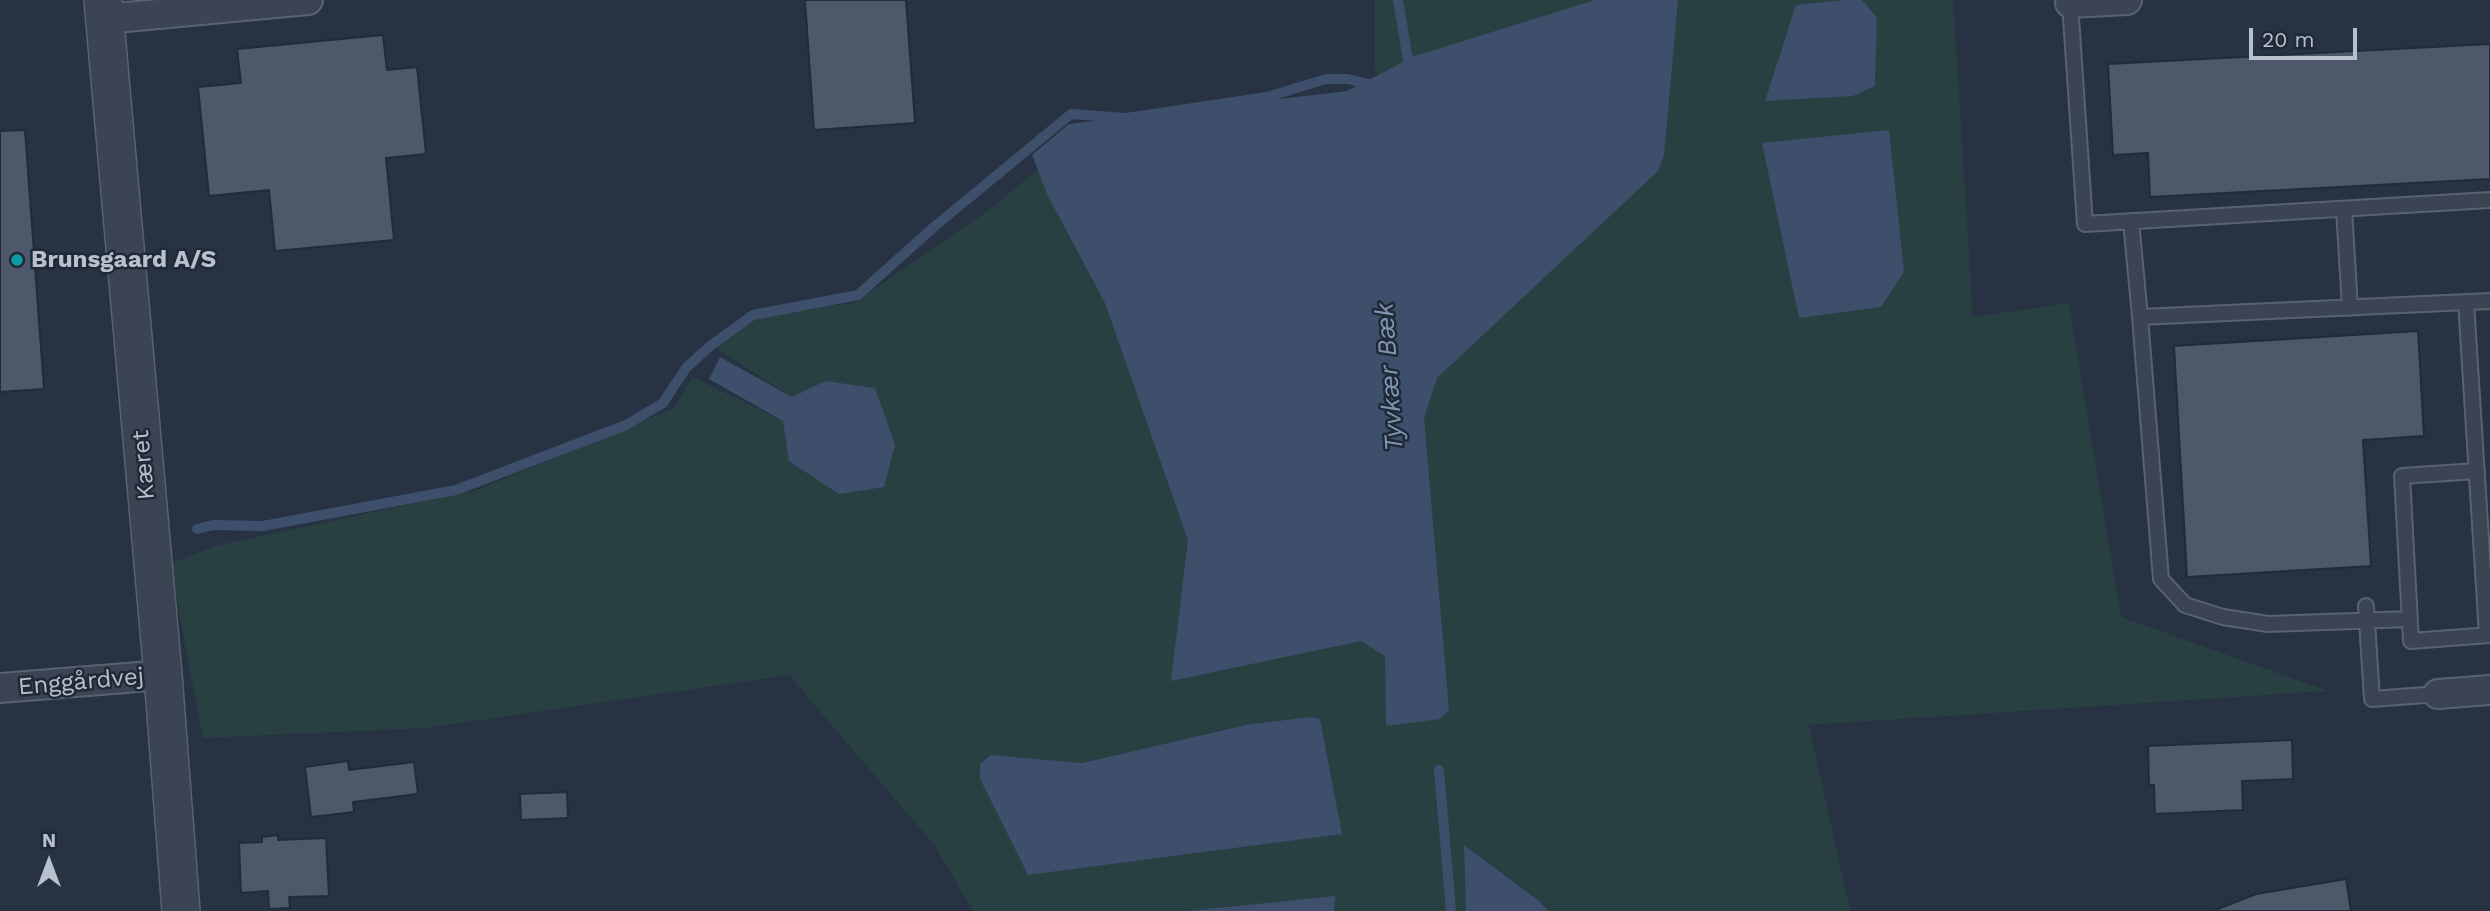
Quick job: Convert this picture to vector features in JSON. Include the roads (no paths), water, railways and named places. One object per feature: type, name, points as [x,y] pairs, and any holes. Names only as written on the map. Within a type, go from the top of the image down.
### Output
[{"type":"street","name":"Kæret","points":[[181,911],[163,675],[104,10],[308,0]]},
{"type":"street","points":[[2070,3],[2127,0]]},
{"type":"street","name":"Enggårdvej","points":[[0,688],[163,675]]},
{"type":"street","points":[[2438,694],[2490,690]]},
{"type":"lane","points":[[2070,3],[2085,224],[2490,200]]},
{"type":"lane","points":[[2343,209],[2350,308]]},
{"type":"lane","points":[[2131,221],[2161,579],[2185,605],[2223,617],[2268,624],[2366,613],[2410,619]]},
{"type":"lane","points":[[2140,317],[2490,301]]},
{"type":"lane","points":[[2466,302],[2489,635],[2411,641],[2402,476],[2477,471]]},
{"type":"lane","points":[[2366,613],[2372,699],[2438,694]]},
{"type":"water","points":[[1595,0],[1678,0],[1664,155],[1658,171],[1437,378],[1424,418],[1449,710],[1440,719],[1386,726],[1385,656],[1361,641],[1171,681],[1188,540],[1105,303],[1047,194],[1032,155],[1069,124],[1347,91],[1415,56]]},
{"type":"water","points":[[1862,0],[1877,18],[1875,86],[1853,96],[1765,101],[1796,5]]},
{"type":"water","points":[[1889,130],[1904,272],[1881,307],[1799,318],[1762,143]]},
{"type":"water","points":[[720,357],[792,397],[825,381],[875,388],[895,445],[884,487],[839,494],[789,461],[783,421],[709,379]]},
{"type":"water","points":[[1312,717],[1320,719],[1342,834],[1028,875],[980,779],[980,764],[991,755],[1082,763],[1250,724]]},
{"type":"water","points":[[1464,845],[1539,901],[1548,911],[1466,911]]},
{"type":"water","points":[[1334,896],[1334,911],[1188,911]]},
{"type":"waterway","name":"Tyvkær Bæk","points":[[1398,0],[1410,72]]},
{"type":"waterway","points":[[197,529],[213,525],[263,526],[456,490],[626,425],[663,403],[686,368],[710,346],[753,315],[858,295],[935,226],[1071,114],[1126,118],[1267,97],[1326,79],[1348,79],[1377,86]]},
{"type":"waterway","name":"Tyvkær Bæk","points":[[1439,770],[1451,911]]},
{"type":"place","name":"Brunsgaard A/S","points":[[17,260]]}]
